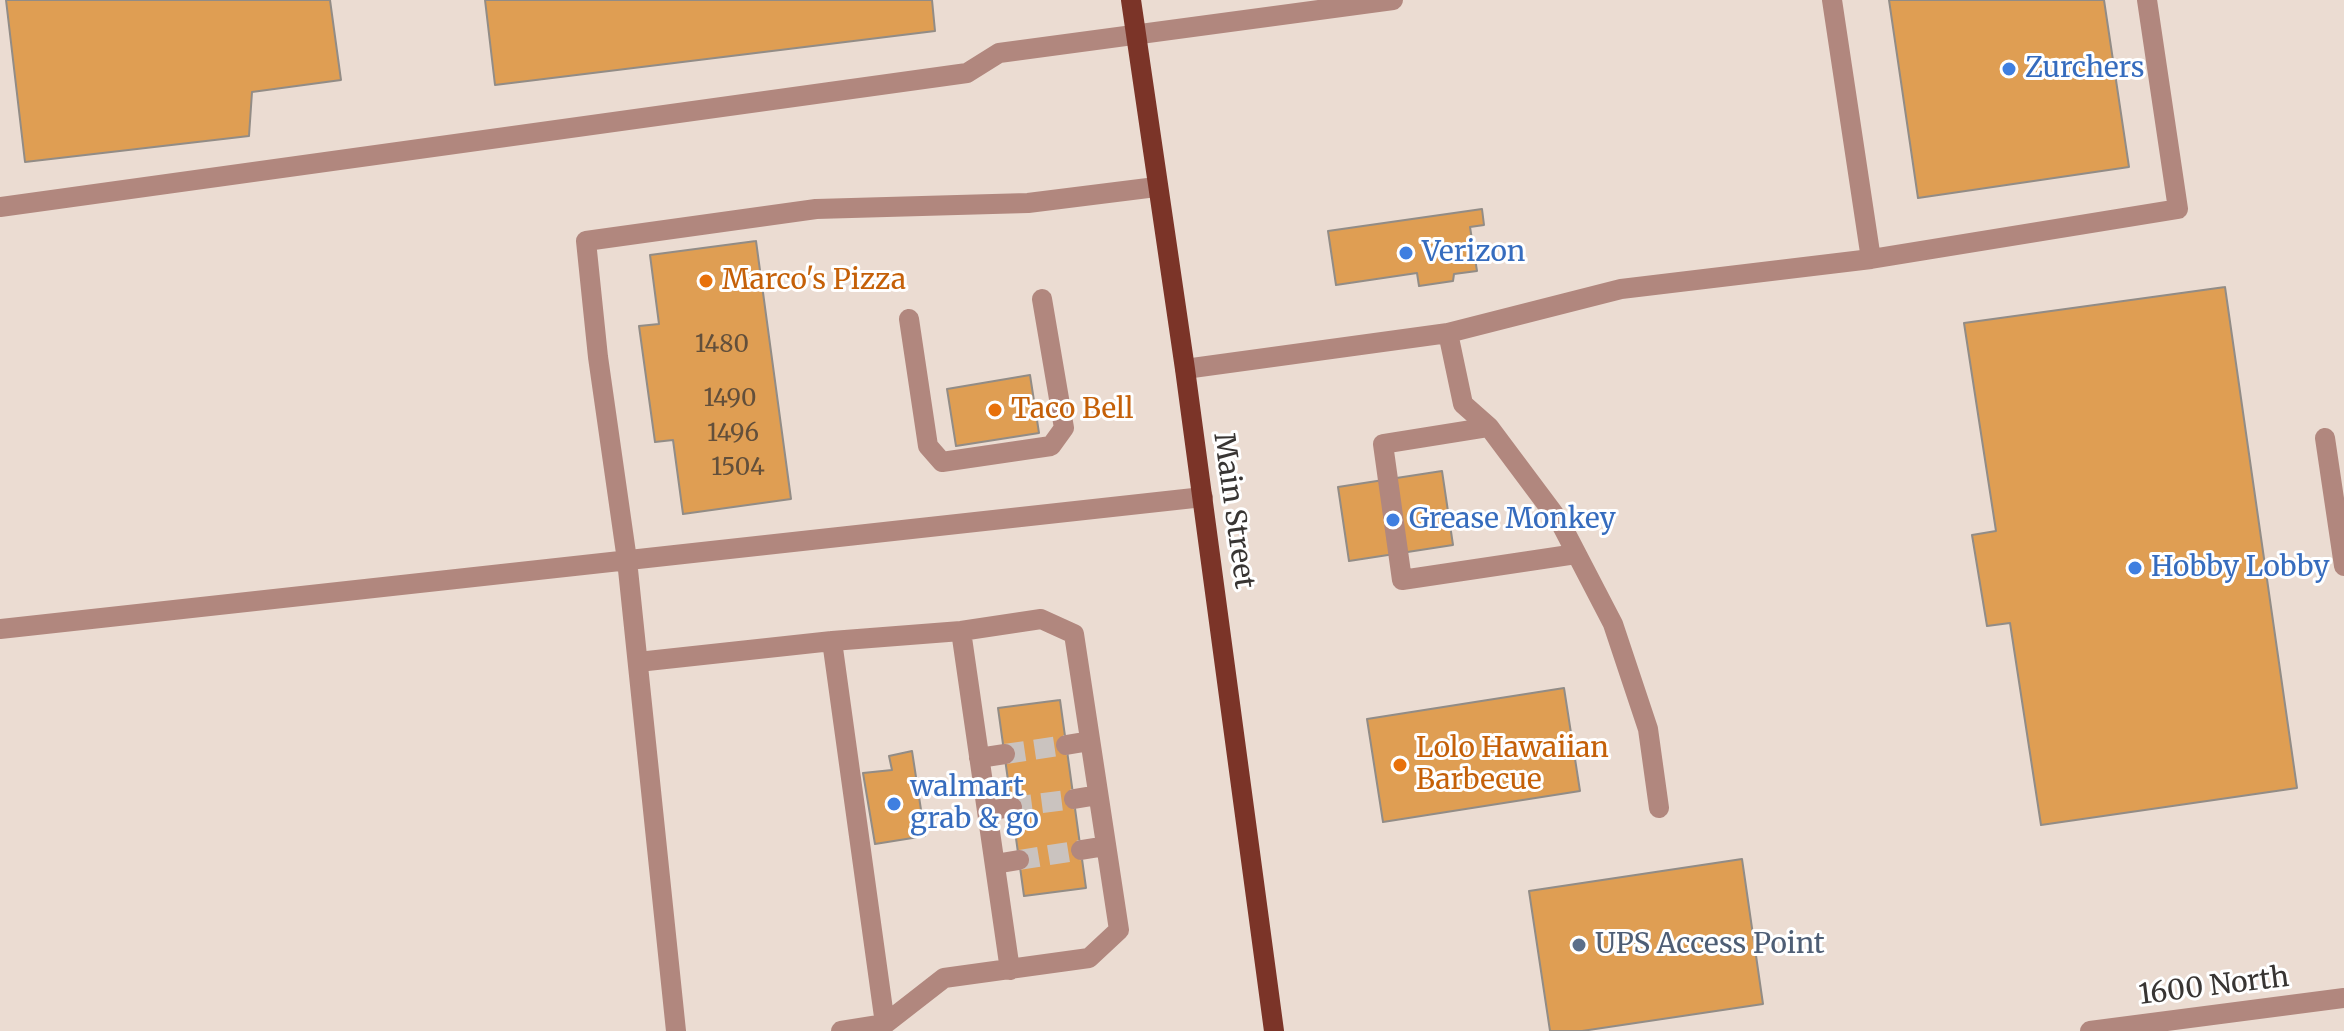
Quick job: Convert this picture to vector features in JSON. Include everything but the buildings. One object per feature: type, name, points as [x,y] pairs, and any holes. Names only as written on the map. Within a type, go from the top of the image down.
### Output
[{"type":"main road","name":"Main Street","points":[[1131,0],[1203,497],[1274,1031]]},
{"type":"street","points":[[0,207],[967,73],[999,53],[1393,0]]},
{"type":"street","points":[[1832,0],[1871,259]]},
{"type":"street","points":[[1185,369],[1448,333],[1621,289],[1871,259],[2178,209],[2147,0]]},
{"type":"street","points":[[676,1031],[627,560],[598,357],[586,241],[816,209],[1028,203],[1156,187]]},
{"type":"street","points":[[909,319],[928,446],[942,462],[1051,446],[1064,428],[1042,299]]},
{"type":"street","points":[[1448,333],[1463,404],[1489,427],[1560,522],[1613,624],[1648,729],[1659,808]]},
{"type":"street","points":[[1489,427],[1383,444],[1402,580],[1576,554]]},
{"type":"street","points":[[2325,438],[2344,566]]},
{"type":"street","points":[[0,629],[1203,497]]},
{"type":"street","points":[[638,662],[961,631],[1041,619],[1074,634],[1119,930],[1089,958],[944,978],[885,1024],[841,1031]]},
{"type":"street","points":[[961,631],[1010,970]]},
{"type":"street","points":[[832,641],[885,1024]]},
{"type":"street","points":[[1066,745],[1090,741]]},
{"type":"street","points":[[979,758],[1005,754]]},
{"type":"street","points":[[1074,799],[1098,795]]},
{"type":"street","points":[[987,811],[1012,807]]},
{"type":"street","points":[[1081,850],[1106,846]]},
{"type":"street","points":[[995,864],[1019,860]]},
{"type":"street","name":"1600 North","points":[[2090,1031],[2344,998]]},
{"type":"shaded area","points":[[0,0],[2344,0],[2344,1031],[0,1031]]},
{"type":"tunnel","points":[[1005,754],[1066,745]]},
{"type":"tunnel","points":[[1012,807],[1074,799]]},
{"type":"tunnel","points":[[1019,860],[1081,850]]},
{"type":"place","name":"Zurchers","points":[[2009,69]]},
{"type":"place","name":"Verizon","points":[[1406,253]]},
{"type":"place","name":"Marco's Pizza","points":[[706,281]]},
{"type":"place","name":"Taco Bell","points":[[995,410]]},
{"type":"place","name":"Grease Monkey","points":[[1393,520]]},
{"type":"place","name":"Hobby Lobby","points":[[2135,568]]},
{"type":"place","name":"Lolo Hawaiian Barbecue","points":[[1400,765]]},
{"type":"place","name":"walmart grab & go","points":[[894,804]]},
{"type":"place","name":"UPS Access Point","points":[[1579,945]]}]
